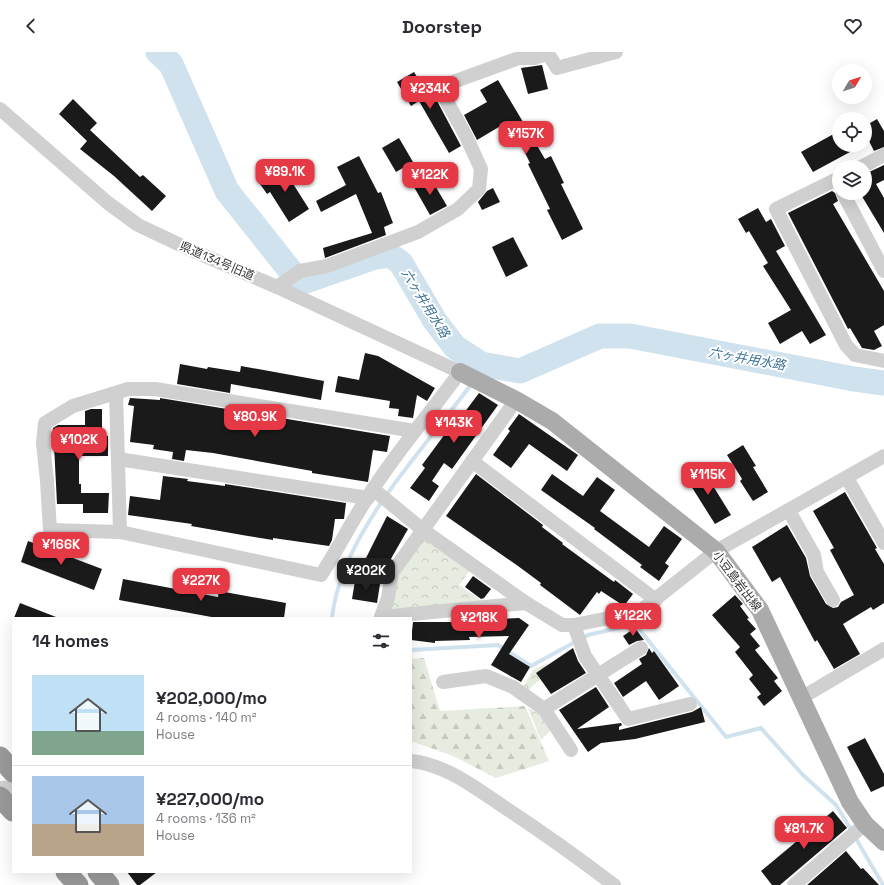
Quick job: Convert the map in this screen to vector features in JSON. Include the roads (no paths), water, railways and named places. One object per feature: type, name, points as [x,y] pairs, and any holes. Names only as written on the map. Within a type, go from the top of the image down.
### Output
[{"type":"highway","points":[[0,797],[12,810]]},
{"type":"highway","points":[[67,873],[78,885]]},
{"type":"highway","points":[[99,873],[109,885]]},
{"type":"main road","name":"小豆島岩出線","points":[[460,372],[516,400],[552,421],[716,550],[760,610],[862,827],[884,842]]},
{"type":"street","points":[[288,279],[418,232],[458,209],[479,189],[481,169],[466,136],[439,87],[519,58],[534,58],[547,53],[557,68],[616,52]]},
{"type":"street","name":"県道134号旧道","points":[[0,109],[108,203],[138,225],[191,250],[288,279],[460,372]]},
{"type":"street","points":[[872,161],[884,155]]},
{"type":"street","points":[[832,184],[776,209],[846,345],[855,355],[884,361]]},
{"type":"street","points":[[847,200],[884,271]]},
{"type":"street","points":[[415,431],[155,388],[128,389],[73,406],[45,423],[42,443],[47,481],[50,530],[120,532],[321,575],[415,431],[428,416],[460,372]]},
{"type":"street","points":[[116,393],[120,532]]},
{"type":"street","points":[[516,400],[392,573],[388,598],[381,617],[526,603]]},
{"type":"street","points":[[578,635],[639,612],[656,600],[716,550],[789,511],[884,456]]},
{"type":"street","points":[[118,459],[373,494],[391,504],[423,530],[526,603],[578,635],[585,656],[628,719],[690,704]]},
{"type":"street","points":[[472,461],[656,600]]},
{"type":"street","points":[[847,478],[884,543]]},
{"type":"street","points":[[789,511],[814,555],[817,572],[833,600]]},
{"type":"street","points":[[544,709],[641,648]]},
{"type":"street","points":[[801,698],[884,650]]},
{"type":"street","points":[[443,682],[486,676],[513,687],[544,709],[571,750]]},
{"type":"street","points":[[412,761],[428,763],[454,775],[565,847],[614,885]]},
{"type":"street","points":[[0,788],[9,771]]},
{"type":"street","points":[[794,885],[862,827]]},
{"type":"waterway","name":"六ヶ井用水路","points":[[158,52],[171,64],[227,191],[297,279],[306,281],[375,257],[390,255],[401,263],[435,321],[455,347],[481,364],[520,371],[600,336],[630,336],[854,379],[884,383]]},
{"type":"waterway","points":[[477,376],[485,365]]},
{"type":"waterway","points":[[332,617],[339,586],[351,555],[368,524],[387,494],[409,464],[472,383]]},
{"type":"waterway","points":[[412,650],[498,645],[531,666],[588,635],[635,624],[726,737],[761,728],[802,774],[836,805],[852,831]]},
{"type":"waterway","points":[[855,837],[883,885]]}]
